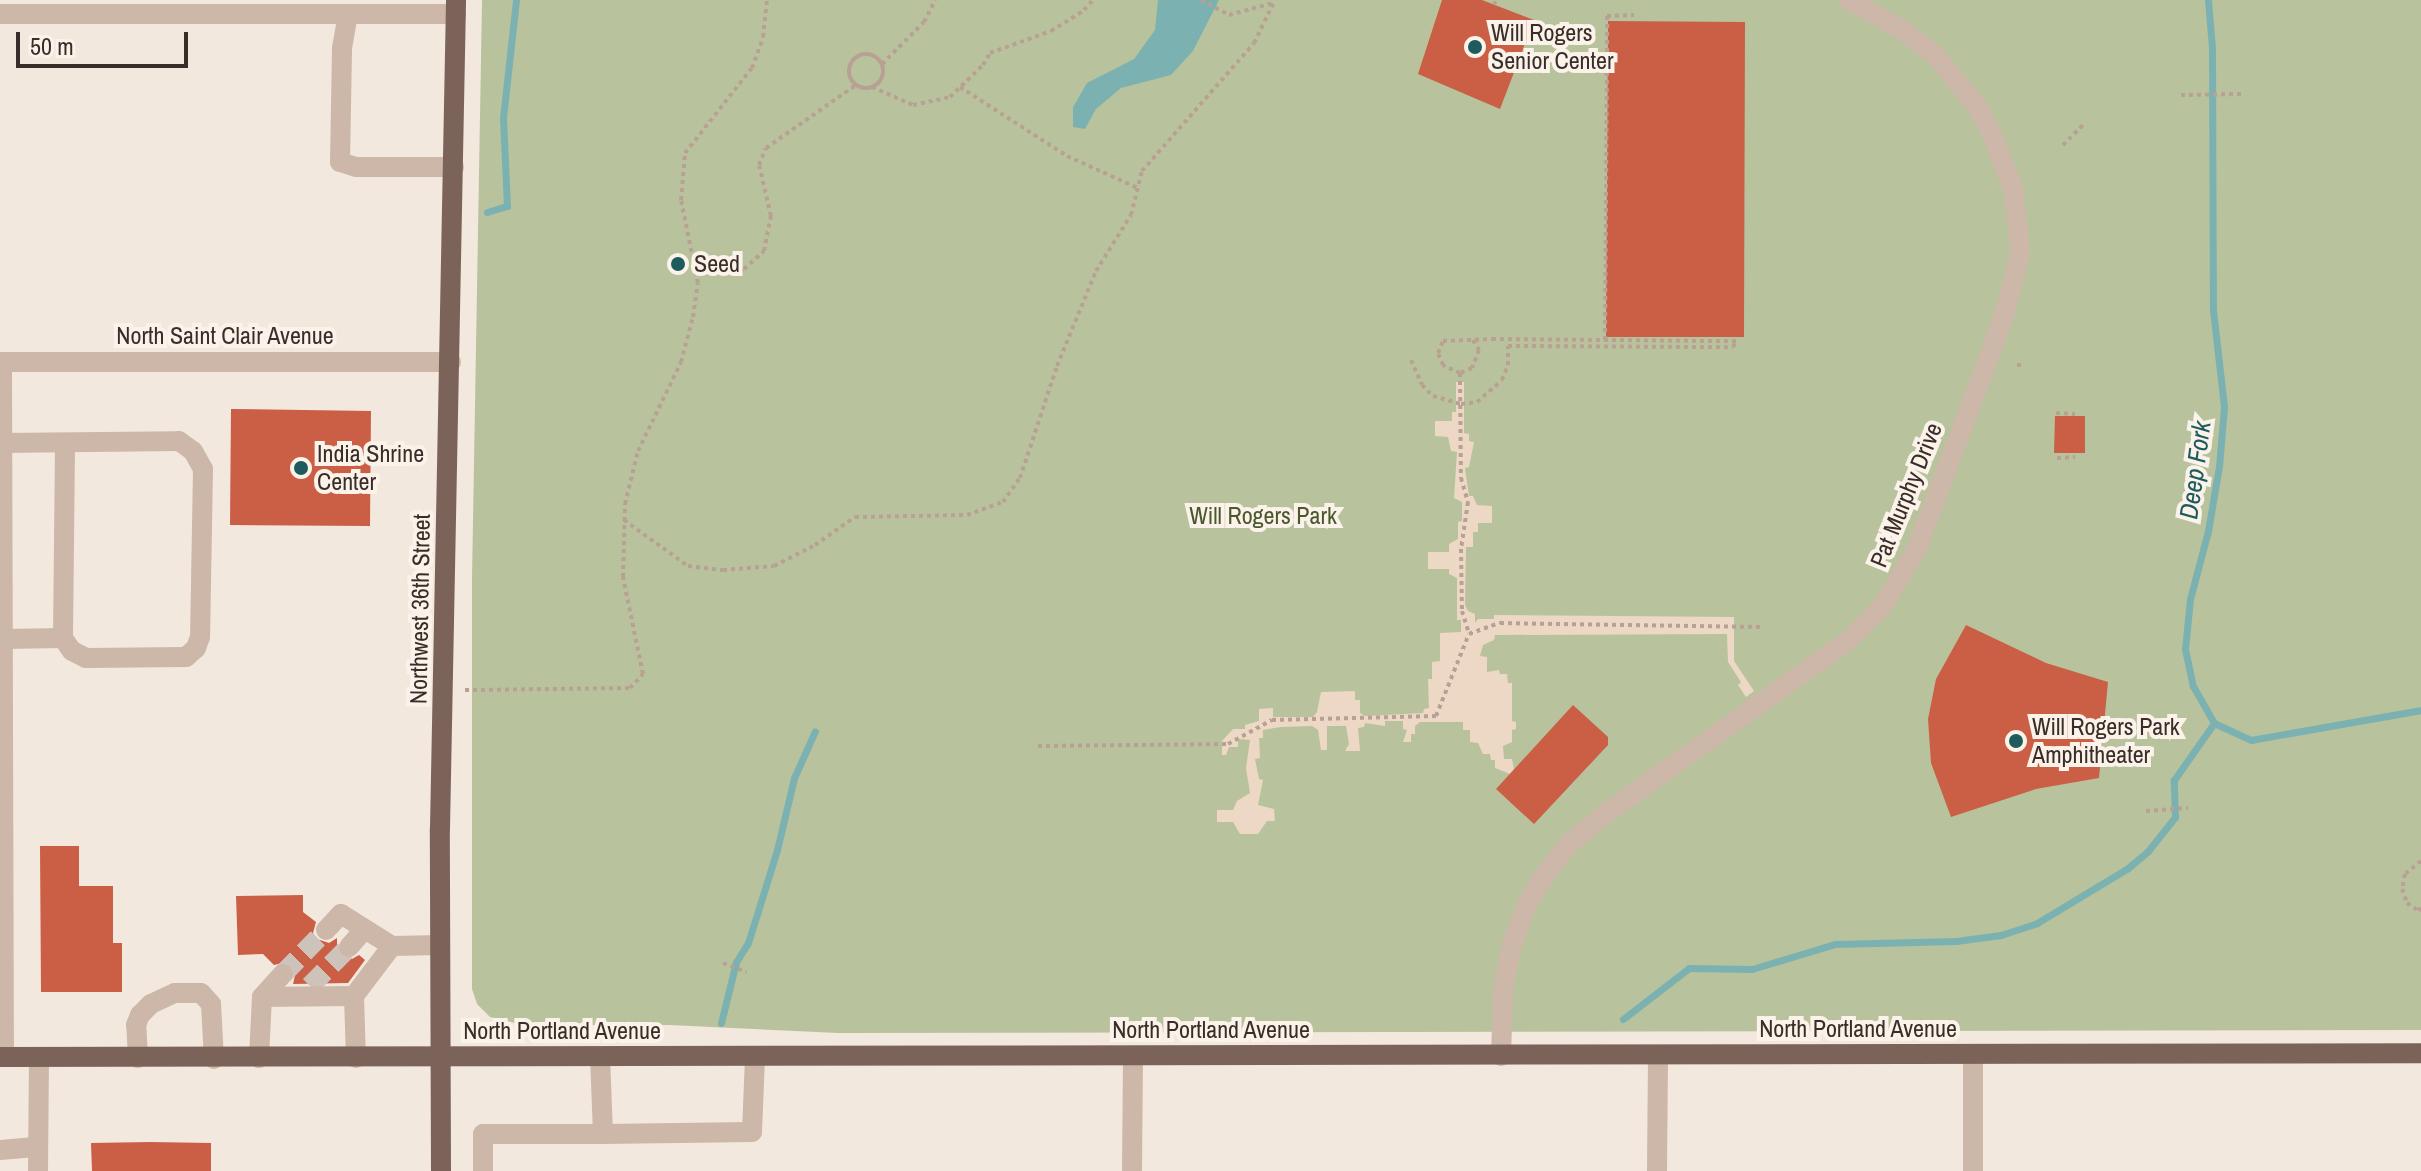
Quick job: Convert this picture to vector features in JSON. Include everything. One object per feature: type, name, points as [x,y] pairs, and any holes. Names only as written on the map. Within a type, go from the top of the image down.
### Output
[{"type":"main road","name":"Northwest 36th Street","points":[[441,1171],[440,945],[456,7]]},
{"type":"main road","name":"North Portland Avenue","points":[[2,1057],[2421,1053]]},
{"type":"street","name":"Pat Murphy Drive","points":[[1501,1056],[1502,1002],[1511,947],[1527,904],[1542,879],[1569,844],[1601,817],[1848,641],[1882,607],[1917,548],[2003,319],[2020,254],[2013,188],[1990,130],[1976,105],[1935,55],[1902,30],[1849,0]]},
{"type":"street","points":[[0,14],[348,14],[456,7]]},
{"type":"street","points":[[348,14],[342,49],[340,162],[356,167],[454,167]]},
{"type":"street","points":[[1,362],[2,1057]]},
{"type":"street","name":"North Saint Clair Avenue","points":[[1,362],[451,362]]},
{"type":"street","points":[[1,443],[179,441],[193,451],[203,469],[200,637],[196,648],[186,657],[86,658],[72,651],[63,638],[65,443]]},
{"type":"street","points":[[3,639],[63,638]]},
{"type":"street","points":[[326,930],[341,914],[392,946],[440,945]]},
{"type":"street","points":[[349,947],[364,930]]},
{"type":"street","points":[[356,1058],[354,996],[392,946]]},
{"type":"street","points":[[259,1058],[262,997],[283,974]]},
{"type":"street","points":[[262,997],[305,992],[354,996]]},
{"type":"street","points":[[138,1058],[136,1025],[140,1015],[151,1004],[175,993],[201,993],[211,1004],[214,1059]]},
{"type":"street","points":[[1657,1171],[1658,1055]]},
{"type":"street","points":[[1973,1055],[1973,1171]]},
{"type":"street","points":[[1132,1171],[1133,1056]]},
{"type":"street","points":[[38,1171],[39,1057]]},
{"type":"street","points":[[600,1057],[603,1134]]},
{"type":"street","points":[[483,1171],[483,1134],[752,1132],[755,1057]]},
{"type":"street","points":[[0,1150],[38,1147]]},
{"type":"path","points":[[444,691],[630,688],[643,674],[623,577],[624,520],[638,451],[681,362],[693,317],[698,283],[681,200],[685,153],[752,68],[763,37],[767,0]]},
{"type":"path","points":[[872,87],[881,80],[882,64],[924,22],[935,0]]},
{"type":"path","points":[[693,263],[726,272],[744,269],[764,251],[771,216],[759,165],[766,148],[856,85],[872,87],[913,105],[950,97],[990,53],[1051,31],[1084,10],[1093,0]]},
{"type":"path","points":[[1201,0],[1229,15],[1274,2]]},
{"type":"path","points":[[624,520],[688,566],[723,570],[774,566],[815,545],[855,517],[967,515],[1003,502],[1020,478],[1080,307],[1096,271],[1131,215],[1142,171],[1254,43],[1274,2]]},
{"type":"path","points":[[1605,340],[1607,16],[1634,15]]},
{"type":"path","points":[[856,85],[849,70],[853,59],[868,54],[882,64]]},
{"type":"path","points":[[960,87],[1067,156],[1138,188]]},
{"type":"path","points":[[2181,95],[2244,94]]},
{"type":"path","points":[[2063,145],[2083,125]]},
{"type":"path","points":[[1460,373],[1476,363],[1479,350],[1473,340]]},
{"type":"path","points":[[1411,360],[1422,385],[1433,396],[1461,404],[1477,402],[1502,380],[1508,365],[1508,346],[1733,347],[1738,341],[1443,341],[1440,346],[1443,365],[1460,373]]},
{"type":"path","points":[[1038,746],[1228,744],[1272,720],[1436,716],[1469,634],[1462,611],[1461,549],[1468,502],[1461,478],[1460,373]]},
{"type":"path","points":[[2056,413],[2075,414]]},
{"type":"path","points":[[2057,458],[2075,457]]},
{"type":"path","points":[[1469,634],[1500,623],[1762,627]]},
{"type":"path","points":[[2146,811],[2188,808]]},
{"type":"path","points":[[2421,861],[2405,874],[2402,889],[2407,903],[2419,911],[2421,907]]},
{"type":"path","points":[[723,963],[746,972]]},
{"type":"green space","name":"Will Rogers Park","points":[[482,0],[2421,0],[2421,1030],[838,1033],[669,1025],[523,1025],[490,1017],[477,1004],[472,989],[472,578]]},
{"type":"shaded area","points":[[1456,382],[1464,382],[1464,433],[1469,434],[1469,441],[1474,442],[1469,467],[1465,468],[1469,496],[1473,496],[1477,505],[1492,506],[1492,523],[1478,523],[1478,532],[1473,532],[1473,547],[1466,547],[1465,605],[1468,611],[1475,614],[1475,623],[1478,619],[1494,619],[1494,615],[1734,617],[1734,661],[1754,691],[1746,697],[1738,685],[1741,682],[1728,662],[1727,634],[1495,635],[1494,640],[1483,645],[1480,656],[1487,657],[1487,672],[1499,670],[1500,674],[1507,674],[1508,683],[1512,683],[1512,721],[1516,722],[1516,729],[1512,730],[1512,742],[1503,746],[1504,759],[1512,759],[1514,769],[1510,774],[1495,768],[1495,760],[1491,760],[1490,754],[1483,754],[1478,743],[1470,742],[1470,730],[1463,730],[1463,722],[1420,722],[1415,726],[1415,734],[1411,734],[1411,742],[1403,742],[1407,730],[1403,729],[1403,721],[1385,721],[1385,726],[1365,723],[1364,727],[1358,728],[1360,751],[1345,751],[1349,744],[1346,726],[1327,726],[1327,750],[1321,750],[1318,730],[1312,726],[1263,730],[1263,738],[1259,738],[1260,758],[1255,759],[1259,779],[1263,780],[1258,805],[1274,809],[1275,821],[1267,821],[1258,834],[1240,834],[1233,822],[1217,822],[1217,810],[1233,810],[1237,801],[1250,793],[1246,768],[1250,740],[1238,739],[1238,747],[1229,747],[1226,755],[1222,755],[1222,741],[1233,729],[1245,729],[1245,725],[1259,721],[1259,709],[1273,708],[1273,717],[1313,717],[1321,692],[1355,691],[1355,700],[1360,700],[1360,713],[1365,716],[1423,713],[1424,709],[1429,708],[1428,679],[1432,679],[1432,662],[1440,661],[1440,633],[1461,632],[1461,620],[1457,620],[1457,578],[1449,574],[1449,569],[1428,569],[1428,552],[1449,552],[1449,544],[1458,539],[1458,522],[1462,521],[1462,502],[1454,498],[1457,452],[1451,451],[1448,437],[1435,436],[1435,421],[1452,421],[1452,412],[1456,412]]},
{"type":"water","points":[[1158,0],[1219,0],[1193,51],[1171,75],[1121,88],[1096,109],[1085,129],[1073,127],[1073,107],[1087,83],[1134,59],[1155,30]]},
{"type":"building","name":"Will Rogers Senior Center","points":[[1442,0],[1482,0],[1534,20],[1500,109],[1418,74]]},
{"type":"building","points":[[1608,21],[1745,22],[1744,337],[1606,337]]},
{"type":"building","name":"India Shrine Center","points":[[231,409],[371,411],[370,526],[230,525]]},
{"type":"building","points":[[2055,416],[2085,416],[2085,453],[2054,453]]},
{"type":"building","name":"Will Rogers Park Amphitheater","points":[[1966,625],[2046,663],[2108,682],[2099,778],[2036,789],[1951,817],[1931,763],[1928,719],[1936,679]]},
{"type":"building","points":[[1573,705],[1608,737],[1608,745],[1534,824],[1496,789]]},
{"type":"building","points":[[40,846],[79,846],[79,886],[113,886],[113,943],[122,943],[122,992],[41,992]]},
{"type":"building","points":[[303,895],[303,912],[316,922],[313,933],[317,939],[329,943],[337,938],[337,950],[341,957],[352,959],[359,955],[365,960],[348,983],[293,984],[296,971],[287,962],[274,965],[263,954],[238,955],[236,896]]},
{"type":"building","points":[[91,1143],[211,1143],[211,1171],[92,1171]]},
{"type":"waterway","points":[[487,212],[507,206],[503,118],[516,0]]},
{"type":"waterway","name":"Deep Fork","points":[[2208,0],[2212,48],[2213,310],[2224,407],[2219,466],[2208,531],[2190,599],[2185,649],[2193,686],[2214,723],[2251,740],[2421,710]]},
{"type":"waterway","points":[[1623,1019],[1689,968],[1752,969],[1835,944],[1956,941],[2001,935],[2037,923],[2128,868],[2148,851],[2175,817],[2174,780],[2214,723]]},
{"type":"waterway","points":[[721,1023],[736,962],[748,943],[777,850],[794,778],[815,731]]},
{"type":"tunnel","points":[[283,974],[326,930]]},
{"type":"tunnel","points":[[310,986],[349,947]]},
{"type":"place","name":"Will Rogers Senior Center","points":[[1475,47]]},
{"type":"place","name":"Seed","points":[[678,264]]},
{"type":"place","name":"India Shrine Center","points":[[301,468]]},
{"type":"place","name":"Will Rogers Park Amphitheater","points":[[2016,741]]}]
